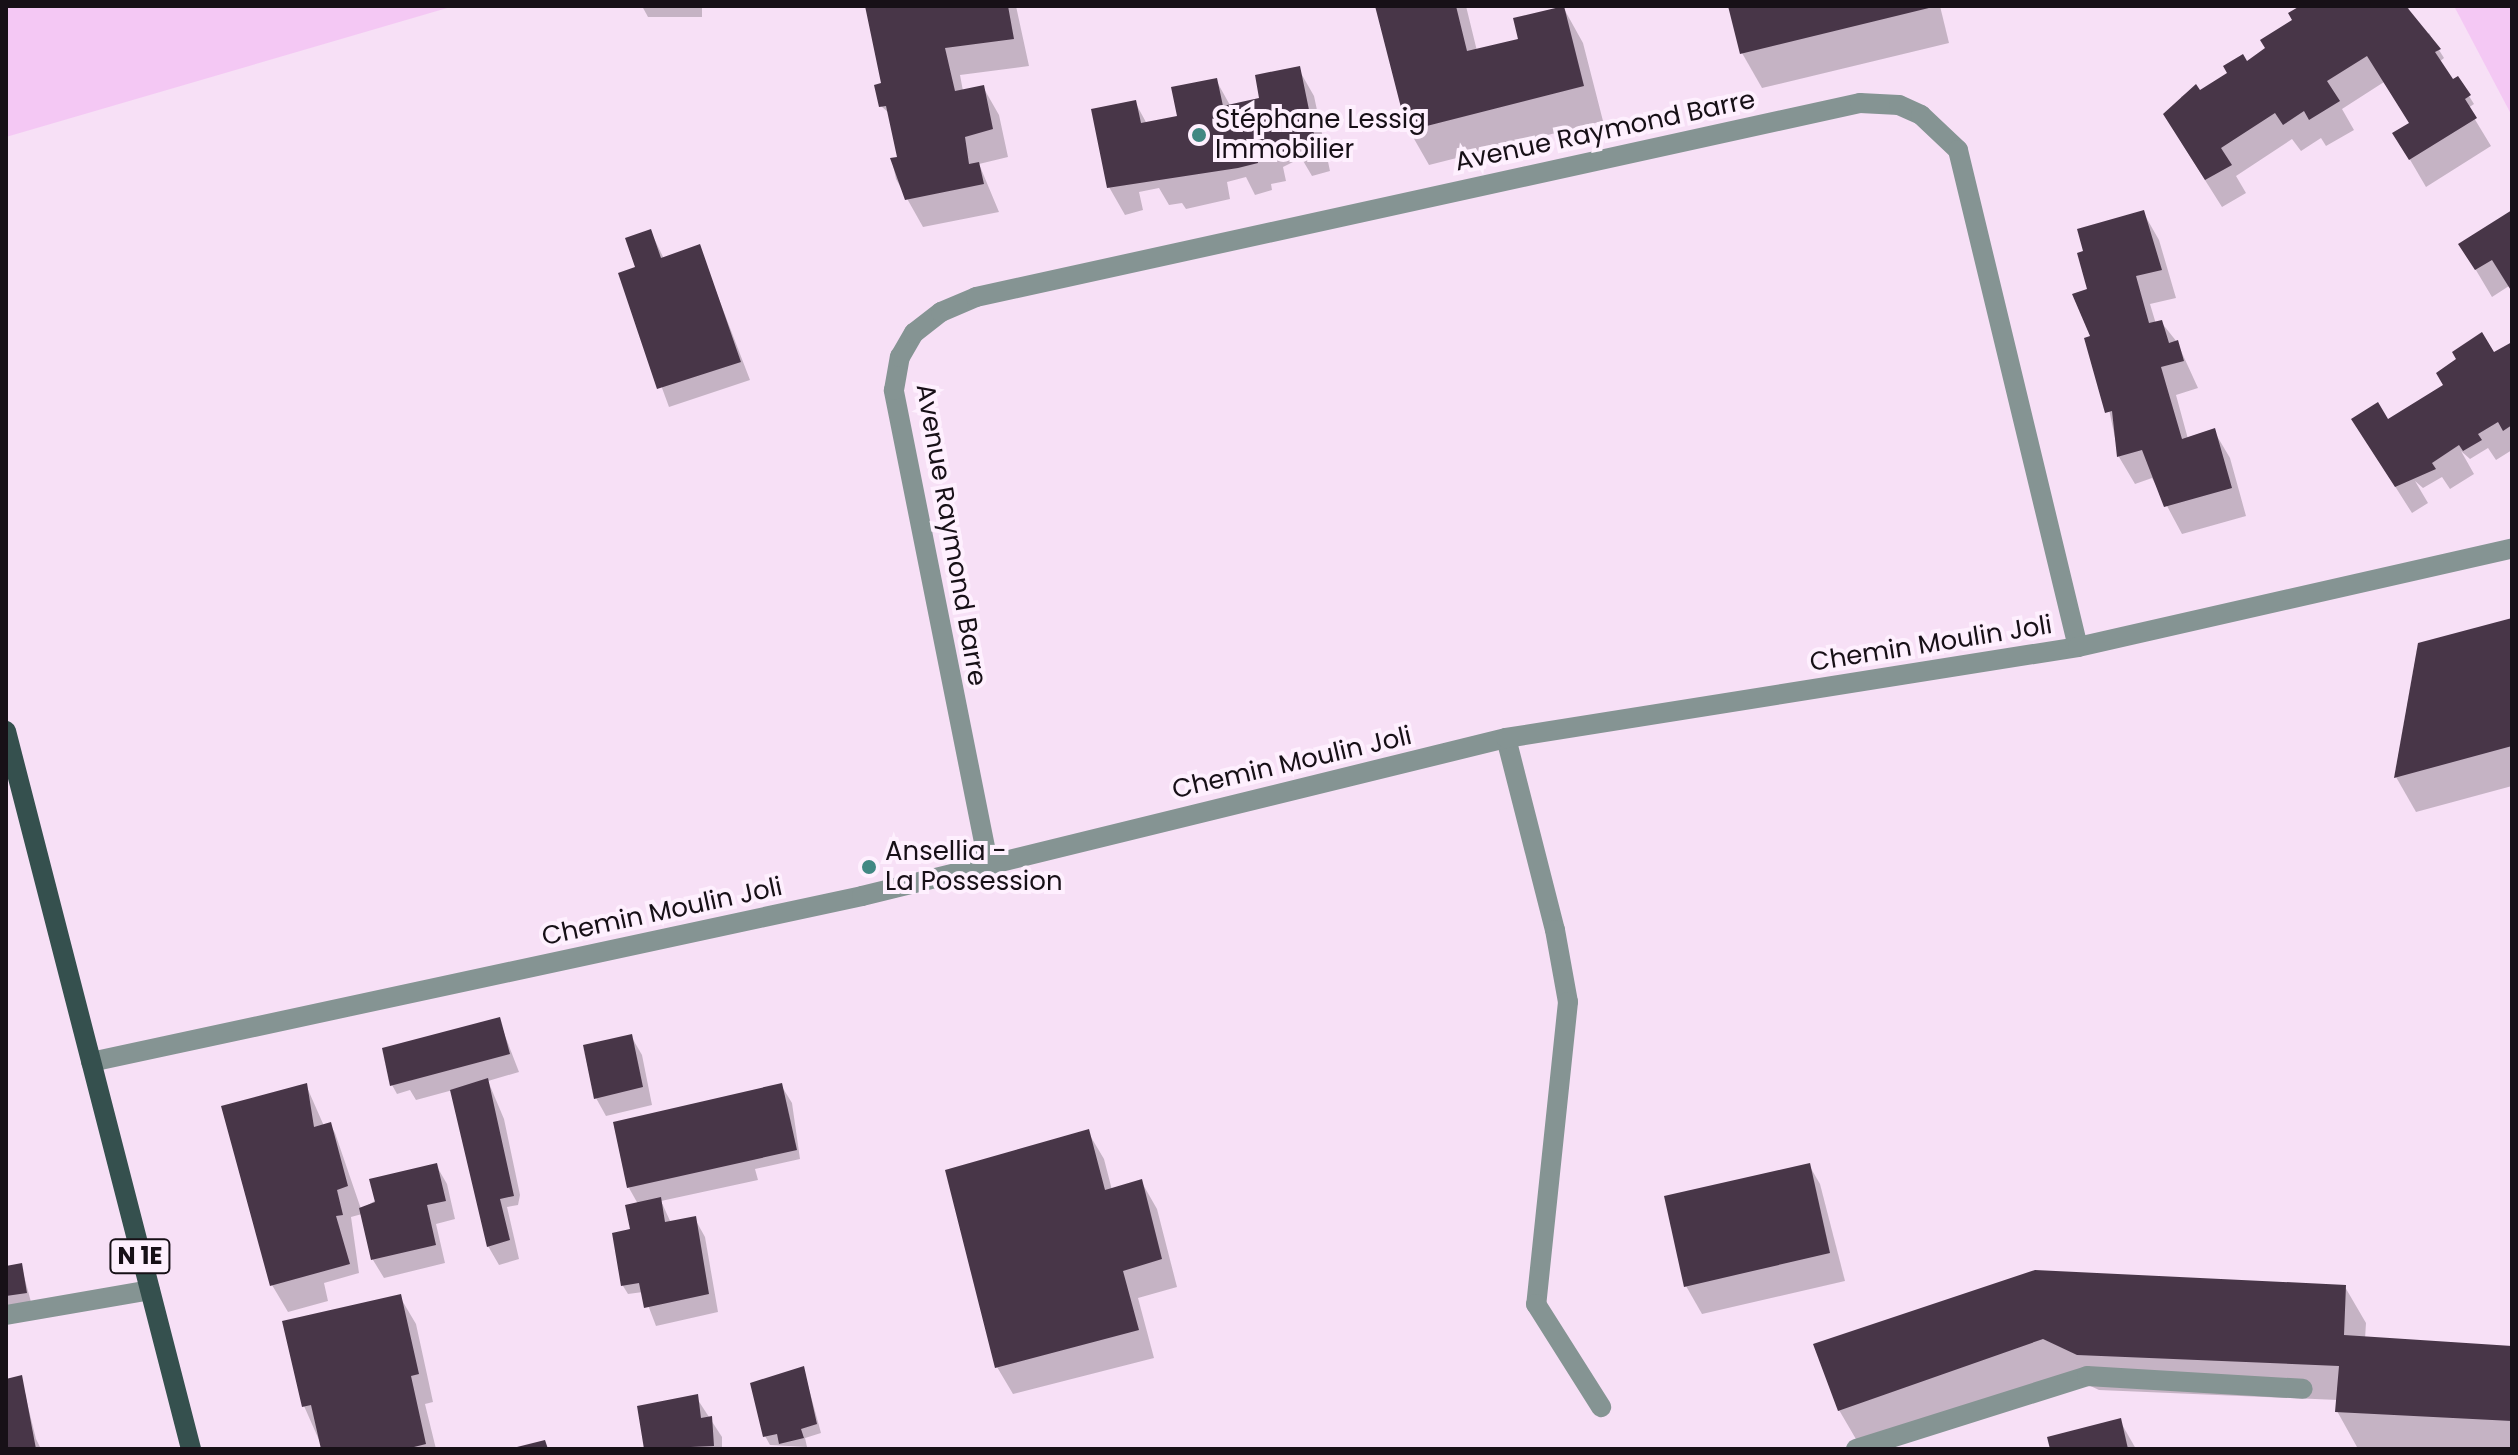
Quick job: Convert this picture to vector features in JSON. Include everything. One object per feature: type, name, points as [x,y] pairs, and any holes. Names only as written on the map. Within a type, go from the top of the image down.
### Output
[{"type":"main road","name":"N 1E","points":[[6,731],[191,1449]]},
{"type":"street","name":"Avenue Raymond Barre","points":[[988,862],[894,390],[900,357],[914,333],[941,312],[992,294],[1860,103],[1899,105],[1921,115],[1958,150],[2078,647]]},
{"type":"street","name":"Chemin Moulin Joli","points":[[91,1062],[862,896],[988,862],[1506,738],[2078,647],[2512,548]]},
{"type":"street","points":[[1506,738],[1555,930],[1568,1002],[1536,1304],[1601,1407]]},
{"type":"street","points":[[6,1315],[150,1290]]},
{"type":"street","points":[[1856,1449],[2087,1376],[2303,1389]]},
{"type":"shaded area","points":[[6,6],[454,6],[6,137]]},
{"type":"shaded area","points":[[2454,6],[2512,6],[2512,116]]},
{"type":"building","points":[[865,6],[1008,6],[1014,39],[945,48],[955,91],[984,85],[993,129],[965,137],[969,164],[979,162],[984,184],[905,200],[890,158],[897,157],[886,106],[879,107],[874,85],[881,83]]},
{"type":"building","points":[[1375,6],[1456,6],[1467,51],[1518,39],[1513,18],[1564,6],[1584,86],[1407,131]]},
{"type":"building","points":[[1728,6],[1933,6],[1933,7],[1740,54]]},
{"type":"building","points":[[2300,6],[2406,6],[2441,49],[2435,52],[2453,79],[2458,76],[2471,95],[2465,99],[2477,118],[2409,160],[2392,133],[2409,123],[2367,56],[2327,81],[2340,101],[2309,120],[2304,111],[2283,125],[2275,113],[2221,148],[2232,165],[2205,180],[2163,114],[2196,84],[2200,90],[2227,73],[2223,66],[2243,54],[2247,61],[2265,48],[2260,40],[2292,20],[2288,13]]},
{"type":"building","points":[[1300,66],[1316,144],[1266,161],[1272,153],[1257,156],[1258,163],[1238,168],[1107,188],[1091,109],[1136,100],[1141,123],[1177,116],[1171,87],[1217,78],[1223,106],[1259,98],[1255,75]]},
{"type":"building","points":[[2144,210],[2162,270],[2136,276],[2149,323],[2162,320],[2169,343],[2178,340],[2184,361],[2161,367],[2182,439],[2215,428],[2232,488],[2164,507],[2142,450],[2117,457],[2112,411],[2105,413],[2084,338],[2090,336],[2072,294],[2087,289],[2077,253],[2083,251],[2077,229]]},
{"type":"building","points":[[2512,210],[2512,292],[2492,260],[2475,270],[2458,244]]},
{"type":"building","points":[[651,229],[661,258],[700,244],[741,362],[657,389],[618,273],[635,267],[625,238]]},
{"type":"building","points":[[2482,332],[2494,352],[2512,342],[2512,425],[2503,431],[2498,422],[2478,434],[2482,440],[2463,451],[2459,445],[2432,463],[2436,469],[2395,487],[2351,419],[2378,402],[2388,419],[2443,385],[2436,373],[2456,359],[2452,352]]},
{"type":"building","points":[[2512,618],[2512,746],[2394,778],[2418,643]]},
{"type":"building","points":[[500,1017],[510,1054],[390,1086],[382,1048]]},
{"type":"building","points":[[632,1034],[643,1087],[594,1099],[583,1045]]},
{"type":"building","points":[[488,1078],[514,1196],[500,1199],[510,1240],[487,1247],[450,1090]]},
{"type":"building","points":[[307,1083],[314,1127],[331,1122],[348,1186],[337,1190],[343,1215],[336,1216],[350,1264],[270,1286],[221,1106]]},
{"type":"building","points":[[782,1083],[797,1150],[627,1188],[613,1122]]},
{"type":"building","points":[[1089,1129],[1105,1190],[1142,1179],[1162,1259],[1123,1271],[1139,1330],[995,1368],[945,1170]]},
{"type":"building","points":[[437,1163],[446,1201],[427,1205],[436,1245],[371,1260],[359,1208],[375,1202],[369,1179]]},
{"type":"building","points":[[1810,1163],[1830,1253],[1684,1287],[1664,1196]]},
{"type":"building","points":[[661,1197],[665,1222],[696,1216],[709,1294],[644,1308],[639,1283],[621,1286],[612,1233],[630,1229],[625,1205]]},
{"type":"building","points":[[22,1263],[27,1293],[6,1296],[6,1266]]},
{"type":"building","points":[[2035,1270],[2346,1285],[2344,1335],[2512,1346],[2512,1421],[2335,1412],[2339,1366],[2077,1355],[2043,1339],[1838,1411],[1813,1344]]},
{"type":"building","points":[[401,1294],[419,1374],[411,1376],[426,1444],[406,1449],[321,1449],[311,1405],[302,1407],[282,1321]]},
{"type":"building","points":[[804,1366],[817,1424],[801,1429],[804,1438],[779,1444],[777,1434],[763,1437],[750,1383]]},
{"type":"building","points":[[22,1375],[36,1449],[6,1449],[6,1379]]},
{"type":"building","points":[[698,1394],[701,1418],[712,1416],[714,1446],[644,1449],[637,1406]]},
{"type":"building","points":[[2121,1418],[2128,1449],[2050,1449],[2047,1437]]},
{"type":"building","points":[[545,1440],[548,1449],[513,1449],[513,1448]]},
{"type":"place","name":"Stéphane Lessig Immobilier","points":[[1199,135]]},
{"type":"place","name":"Ansellia - La Possession","points":[[869,867]]}]
